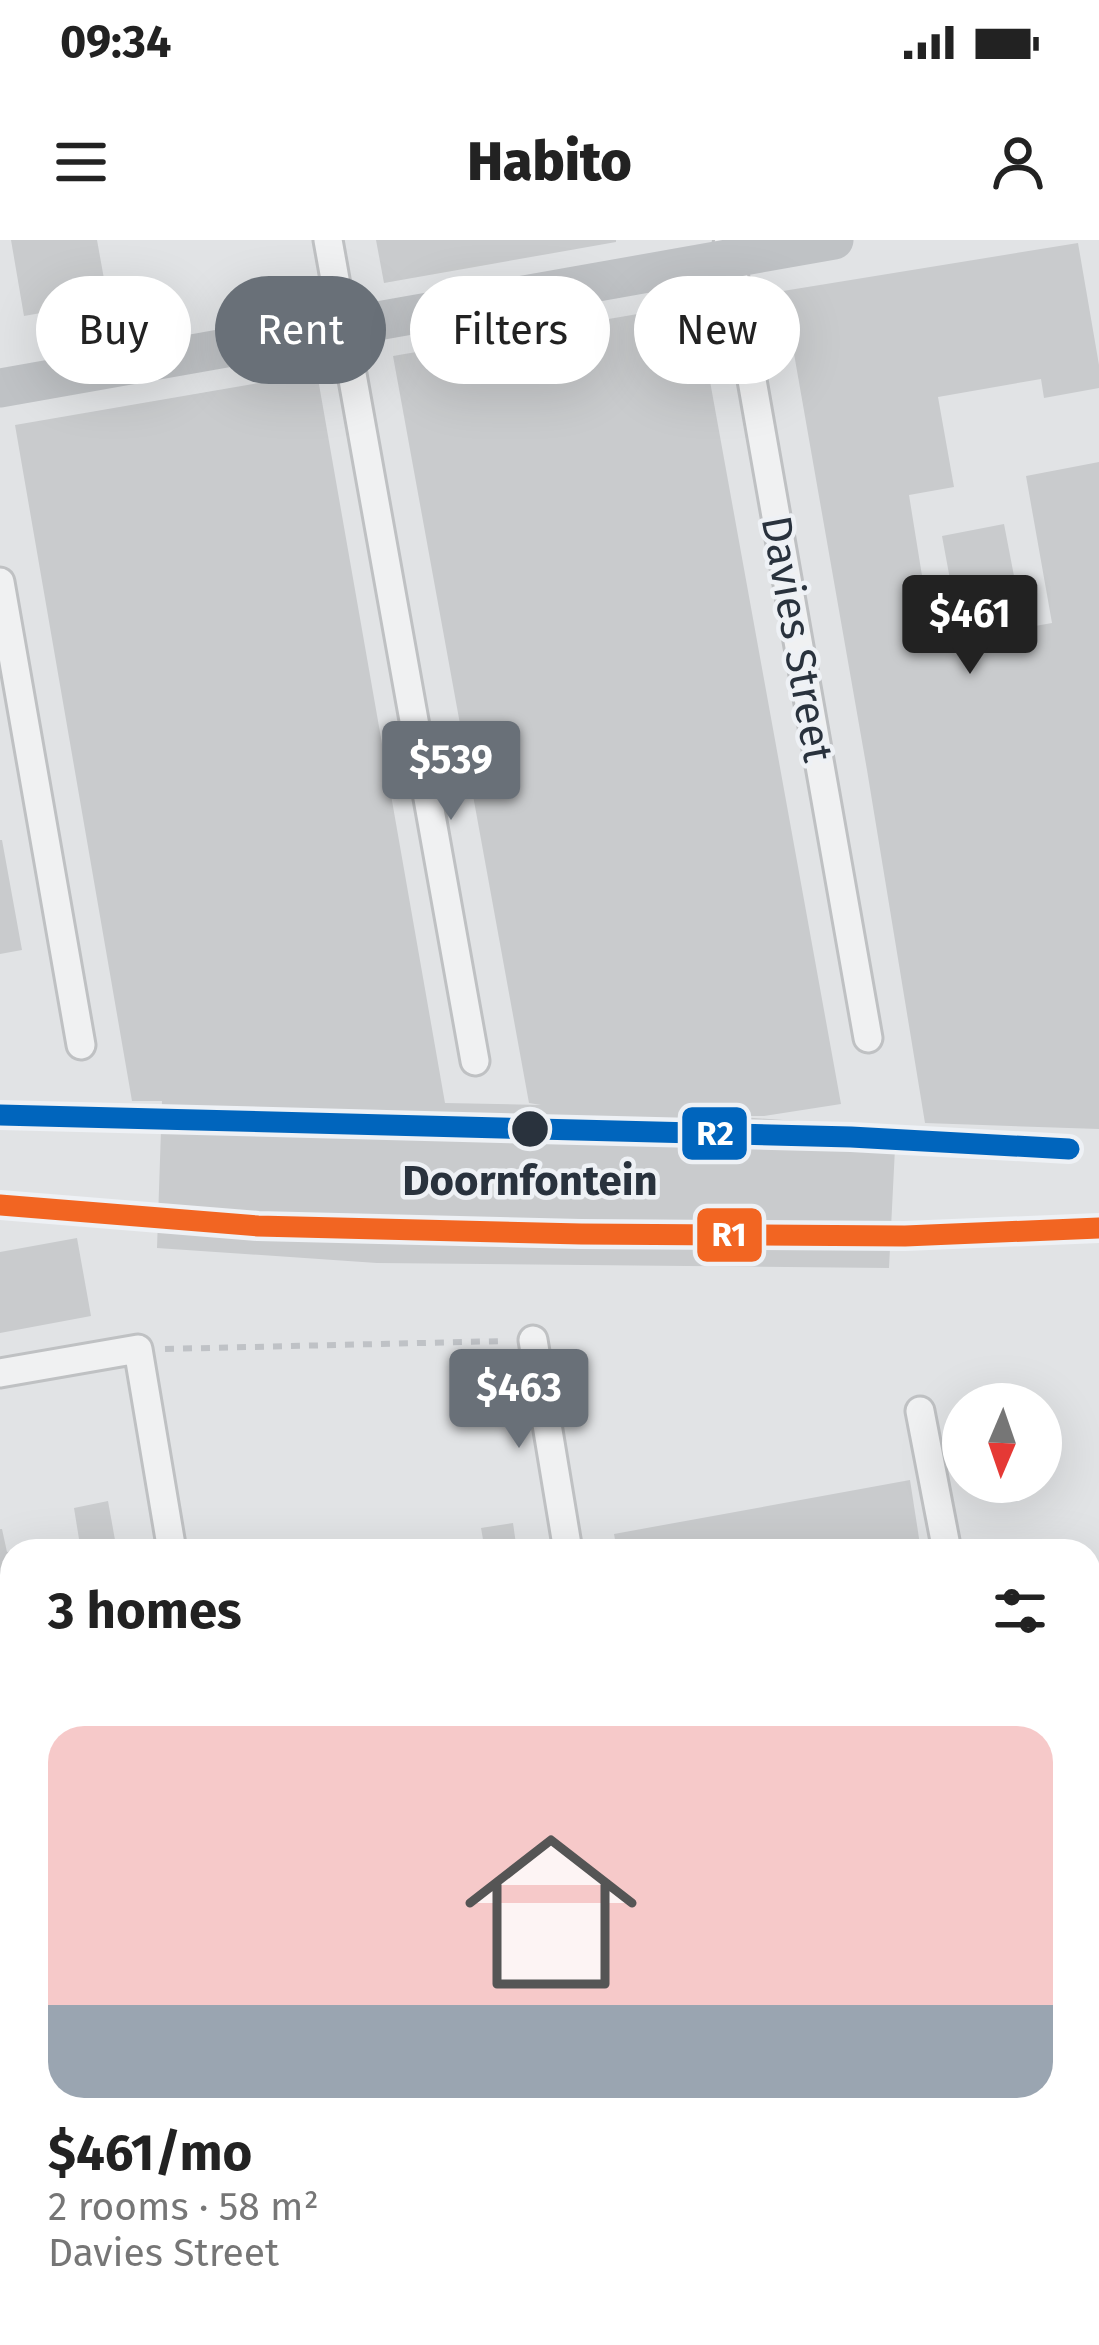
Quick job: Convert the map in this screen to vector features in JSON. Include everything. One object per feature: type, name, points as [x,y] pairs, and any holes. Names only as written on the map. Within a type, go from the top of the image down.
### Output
[{"type":"street","points":[[328,240],[334,276]]},
{"type":"street","points":[[386,318],[729,249],[834,240]]},
{"type":"street","name":"Davies Street","points":[[729,249],[868,1038]]},
{"type":"street","points":[[0,388],[215,350]]},
{"type":"street","points":[[353,384],[476,1061]]},
{"type":"street","points":[[0,583],[80,1045]]},
{"type":"street","points":[[533,1340],[566,1539]]},
{"type":"street","points":[[0,1373],[138,1349],[170,1539]]},
{"type":"street","points":[[920,1411],[945,1539]]},
{"type":"path","points":[[138,1349],[533,1340]]},
{"type":"building","points":[[11,240],[97,240],[103,276],[36,276],[36,314],[24,316]]},
{"type":"building","points":[[376,240],[616,240],[386,283]]},
{"type":"building","points":[[1078,243],[1099,388],[1044,398],[1041,379],[938,397],[954,487],[909,495],[933,644],[961,639],[942,536],[1004,524],[1024,628],[1052,623],[1026,476],[1099,462],[1099,1129],[925,1123],[799,384],[800,288]]},
{"type":"building","points":[[634,315],[634,384],[710,384],[841,1104],[764,1116],[727,1116],[896,1128],[889,1268],[377,1263],[157,1248],[162,1101],[132,1101],[15,425],[253,384],[319,384],[445,1103],[541,1105],[529,1103],[393,356],[410,353],[410,384],[610,384],[610,319]]},
{"type":"building","points":[[0,840],[22,950],[0,954]]},
{"type":"building","points":[[77,1238],[91,1316],[0,1333],[0,1252]]},
{"type":"building","points":[[910,1480],[919,1539],[615,1539],[614,1534]]},
{"type":"building","points":[[108,1501],[115,1539],[79,1539],[74,1508]]},
{"type":"building","points":[[513,1523],[515,1539],[483,1539],[481,1528]]},
{"type":"transit line","name":"R2","points":[[0,1115],[851,1137],[1069,1149]]},
{"type":"transit line","name":"R1","points":[[0,1205],[258,1226],[581,1234],[905,1236],[1099,1228]]},
{"type":"place","name":"Doornfontein","points":[[530,1129]]}]
